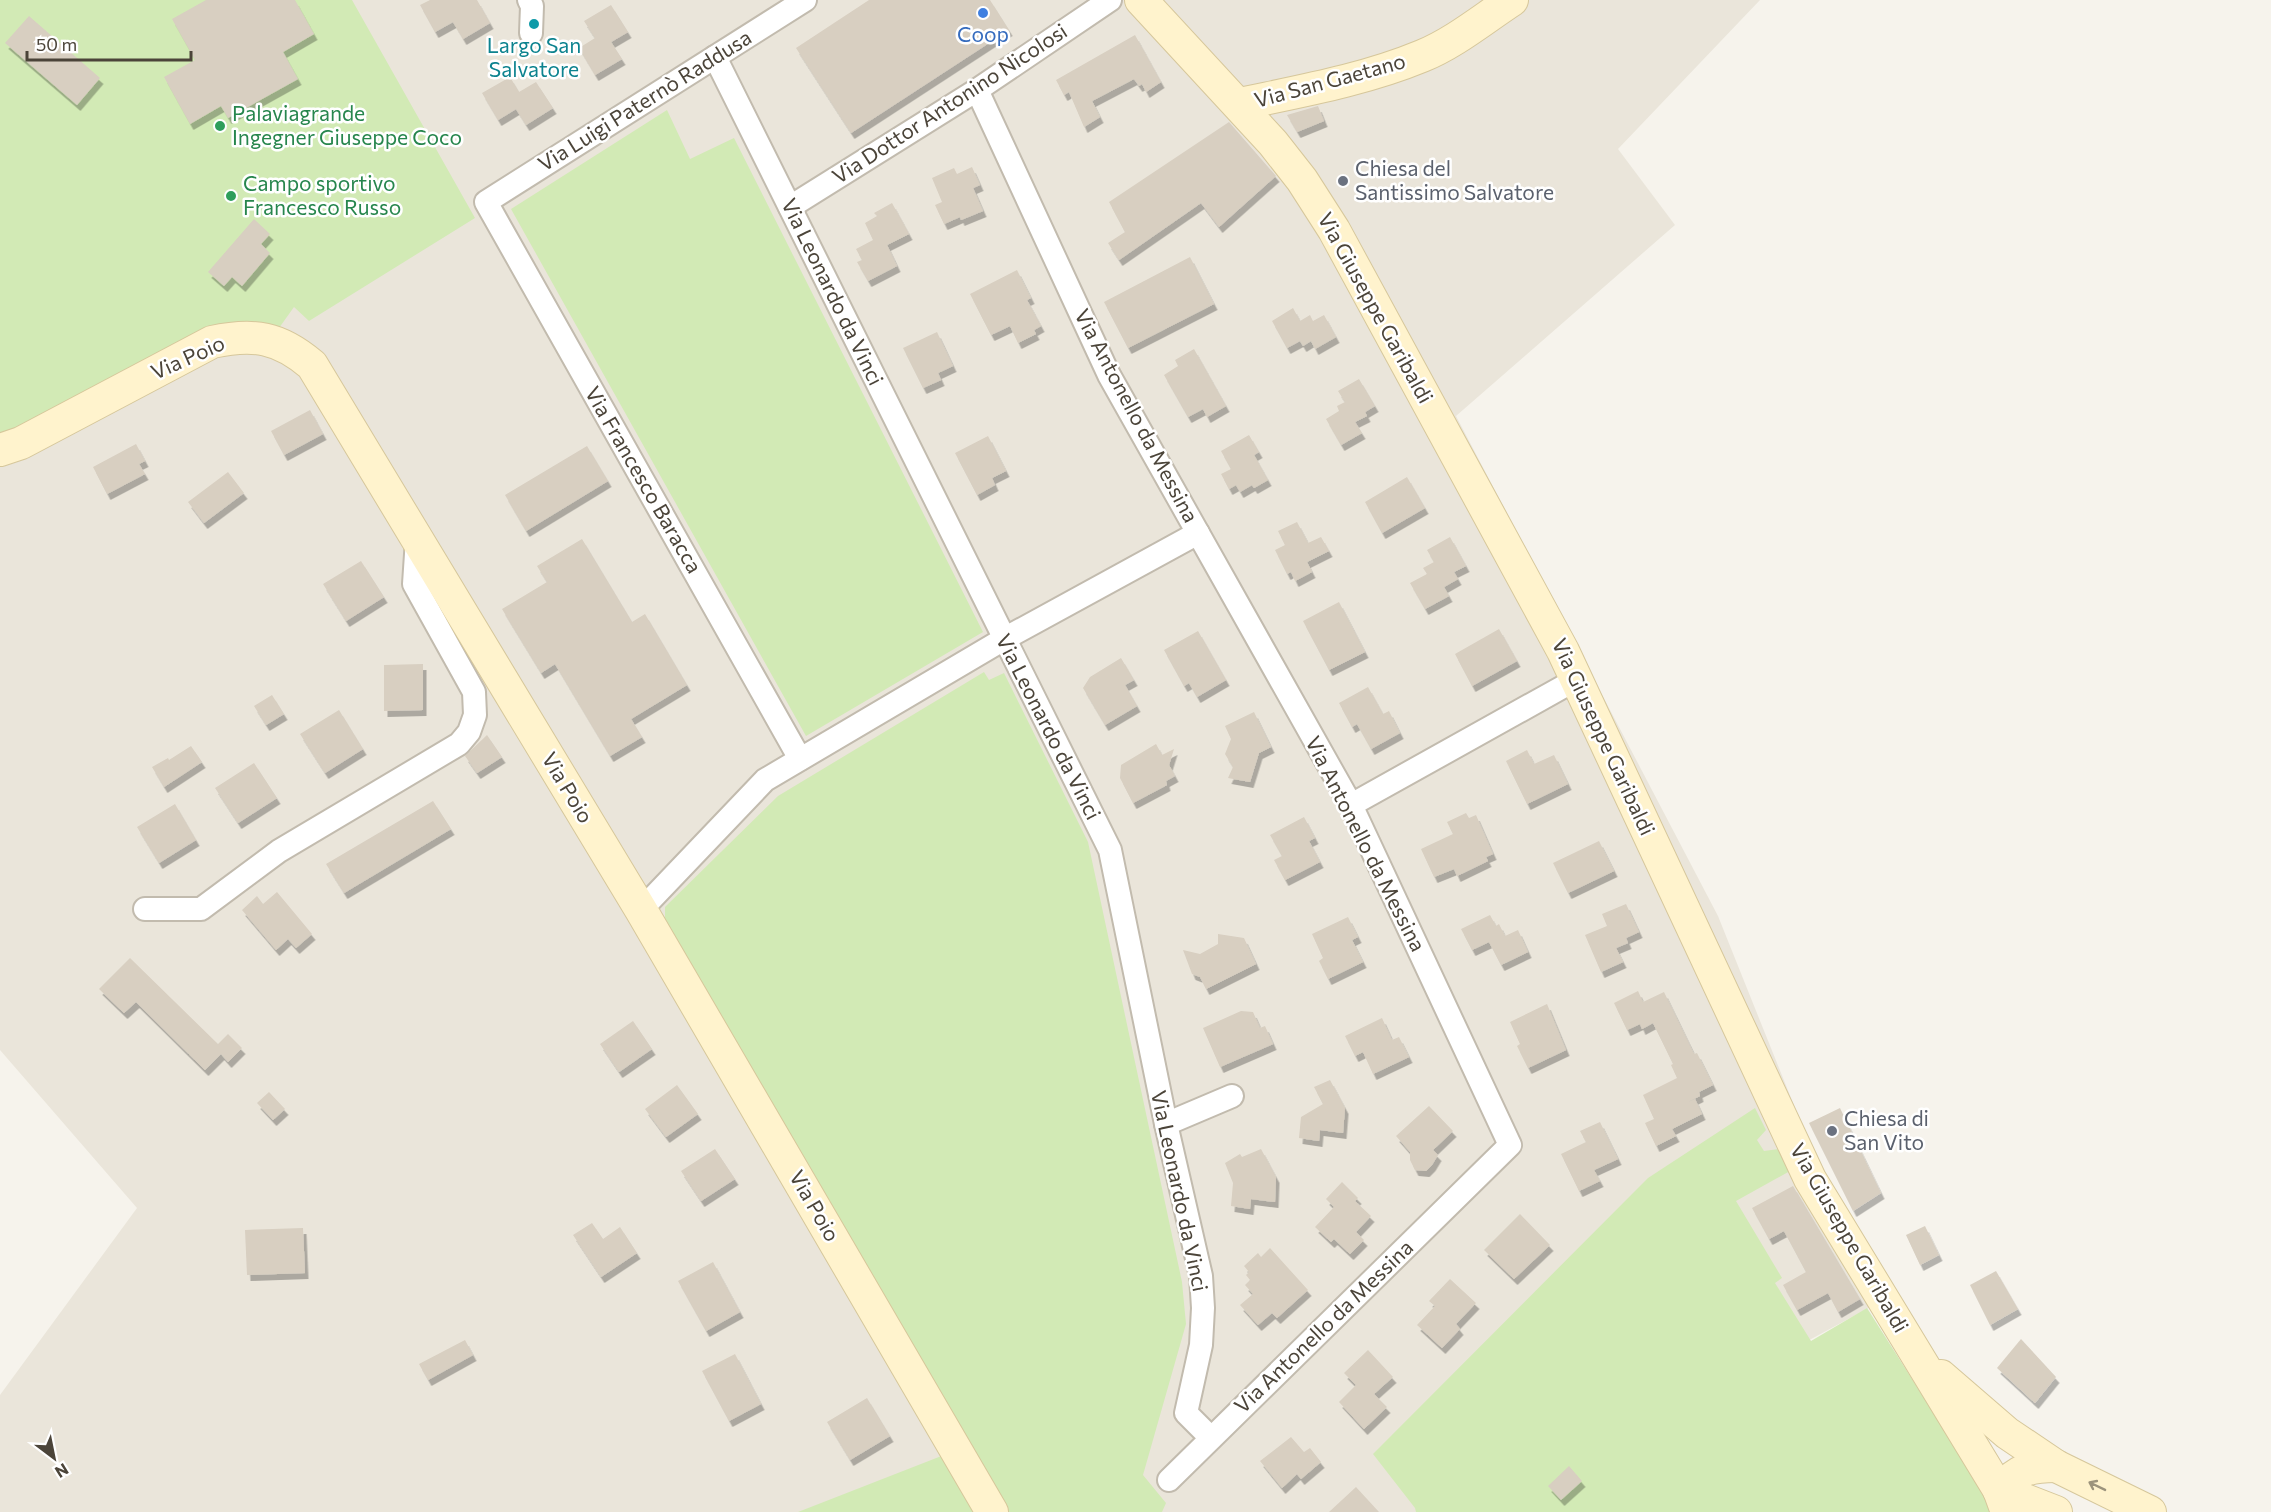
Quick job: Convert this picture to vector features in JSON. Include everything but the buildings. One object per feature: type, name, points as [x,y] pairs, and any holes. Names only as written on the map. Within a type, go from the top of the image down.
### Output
[{"type":"street","points":[[529,0],[532,6],[531,33]]},
{"type":"street","name":"Via Luigi Paternò Raddusa","points":[[486,202],[805,0]]},
{"type":"street","name":"Via Dottor Antonino Nicolosi","points":[[790,207],[978,90],[1110,0]]},
{"type":"street","name":"Via Giuseppe Garibaldi","points":[[1142,0],[1240,104],[1302,180],[1334,230],[1563,651],[1810,1179],[2003,1501]]},
{"type":"street","name":"Via San Gaetano","points":[[1240,104],[1347,81],[1423,56],[1512,0]]},
{"type":"street","name":"Via Leonardo da Vinci","points":[[715,57],[1110,850],[1166,1124],[1201,1276],[1203,1308],[1201,1345],[1186,1413],[1211,1438]]},
{"type":"street","name":"Via Antonello da Messina","points":[[978,90],[1109,375],[1351,805],[1510,1145],[1169,1480]]},
{"type":"street","name":"Via Francesco Baracca","points":[[486,202],[800,759]]},
{"type":"street","name":"Via Poio","points":[[0,450],[21,443],[212,342],[238,337],[258,338],[278,343],[295,351],[312,365],[641,910],[992,1512]]},
{"type":"street","points":[[641,910],[765,780],[1004,639],[1198,533]]},
{"type":"street","points":[[145,909],[201,909],[279,850],[459,744],[469,732],[475,715],[474,692],[414,584],[417,539]]},
{"type":"street","points":[[1351,805],[1577,679]]},
{"type":"street","points":[[1166,1124],[1232,1095]]},
{"type":"street","points":[[1914,1352],[1999,1426],[2056,1466],[2150,1512]]},
{"type":"street","points":[[2056,1466],[2034,1466],[2010,1478],[2003,1501],[2056,1512]]},
{"type":"shaded area","points":[[0,0],[1760,0],[1618,149],[1675,225],[1456,416],[1718,916],[1874,1305],[1577,1466],[1520,1512],[0,1512],[0,1395],[137,1208],[0,1050]]},
{"type":"green space","name":"Campo sportivo Francesco Russo","points":[[0,0],[352,0],[475,218],[309,321],[294,307],[279,328],[0,436]]},
{"type":"green space","points":[[667,110],[690,159],[734,138],[983,632],[806,736],[511,209]]},
{"type":"green space","points":[[984,672],[989,680],[1004,673],[1088,842],[1182,1282],[1186,1324],[1143,1475],[1166,1503],[1162,1512],[1006,1512],[665,920],[665,907],[778,796]]},
{"type":"green space","points":[[1755,1108],[1766,1130],[1757,1140],[1764,1151],[1779,1149],[1790,1171],[1736,1201],[1782,1278],[1775,1283],[1811,1341],[1867,1308],[1988,1499],[1993,1512],[1416,1512],[1373,1454],[1648,1178]]},
{"type":"green space","points":[[944,1455],[978,1512],[798,1512]]},
{"type":"place","name":"Coop","points":[[983,13]]},
{"type":"place","name":"Largo San Salvatore","points":[[534,24]]},
{"type":"place","name":"Palaviagrande Ingegner Giuseppe Coco","points":[[220,126]]},
{"type":"place","name":"Chiesa del Santissimo Salvatore","points":[[1343,181]]},
{"type":"place","name":"Campo sportivo Francesco Russo","points":[[231,196]]},
{"type":"place","name":"Chiesa di San Vito","points":[[1832,1131]]}]
